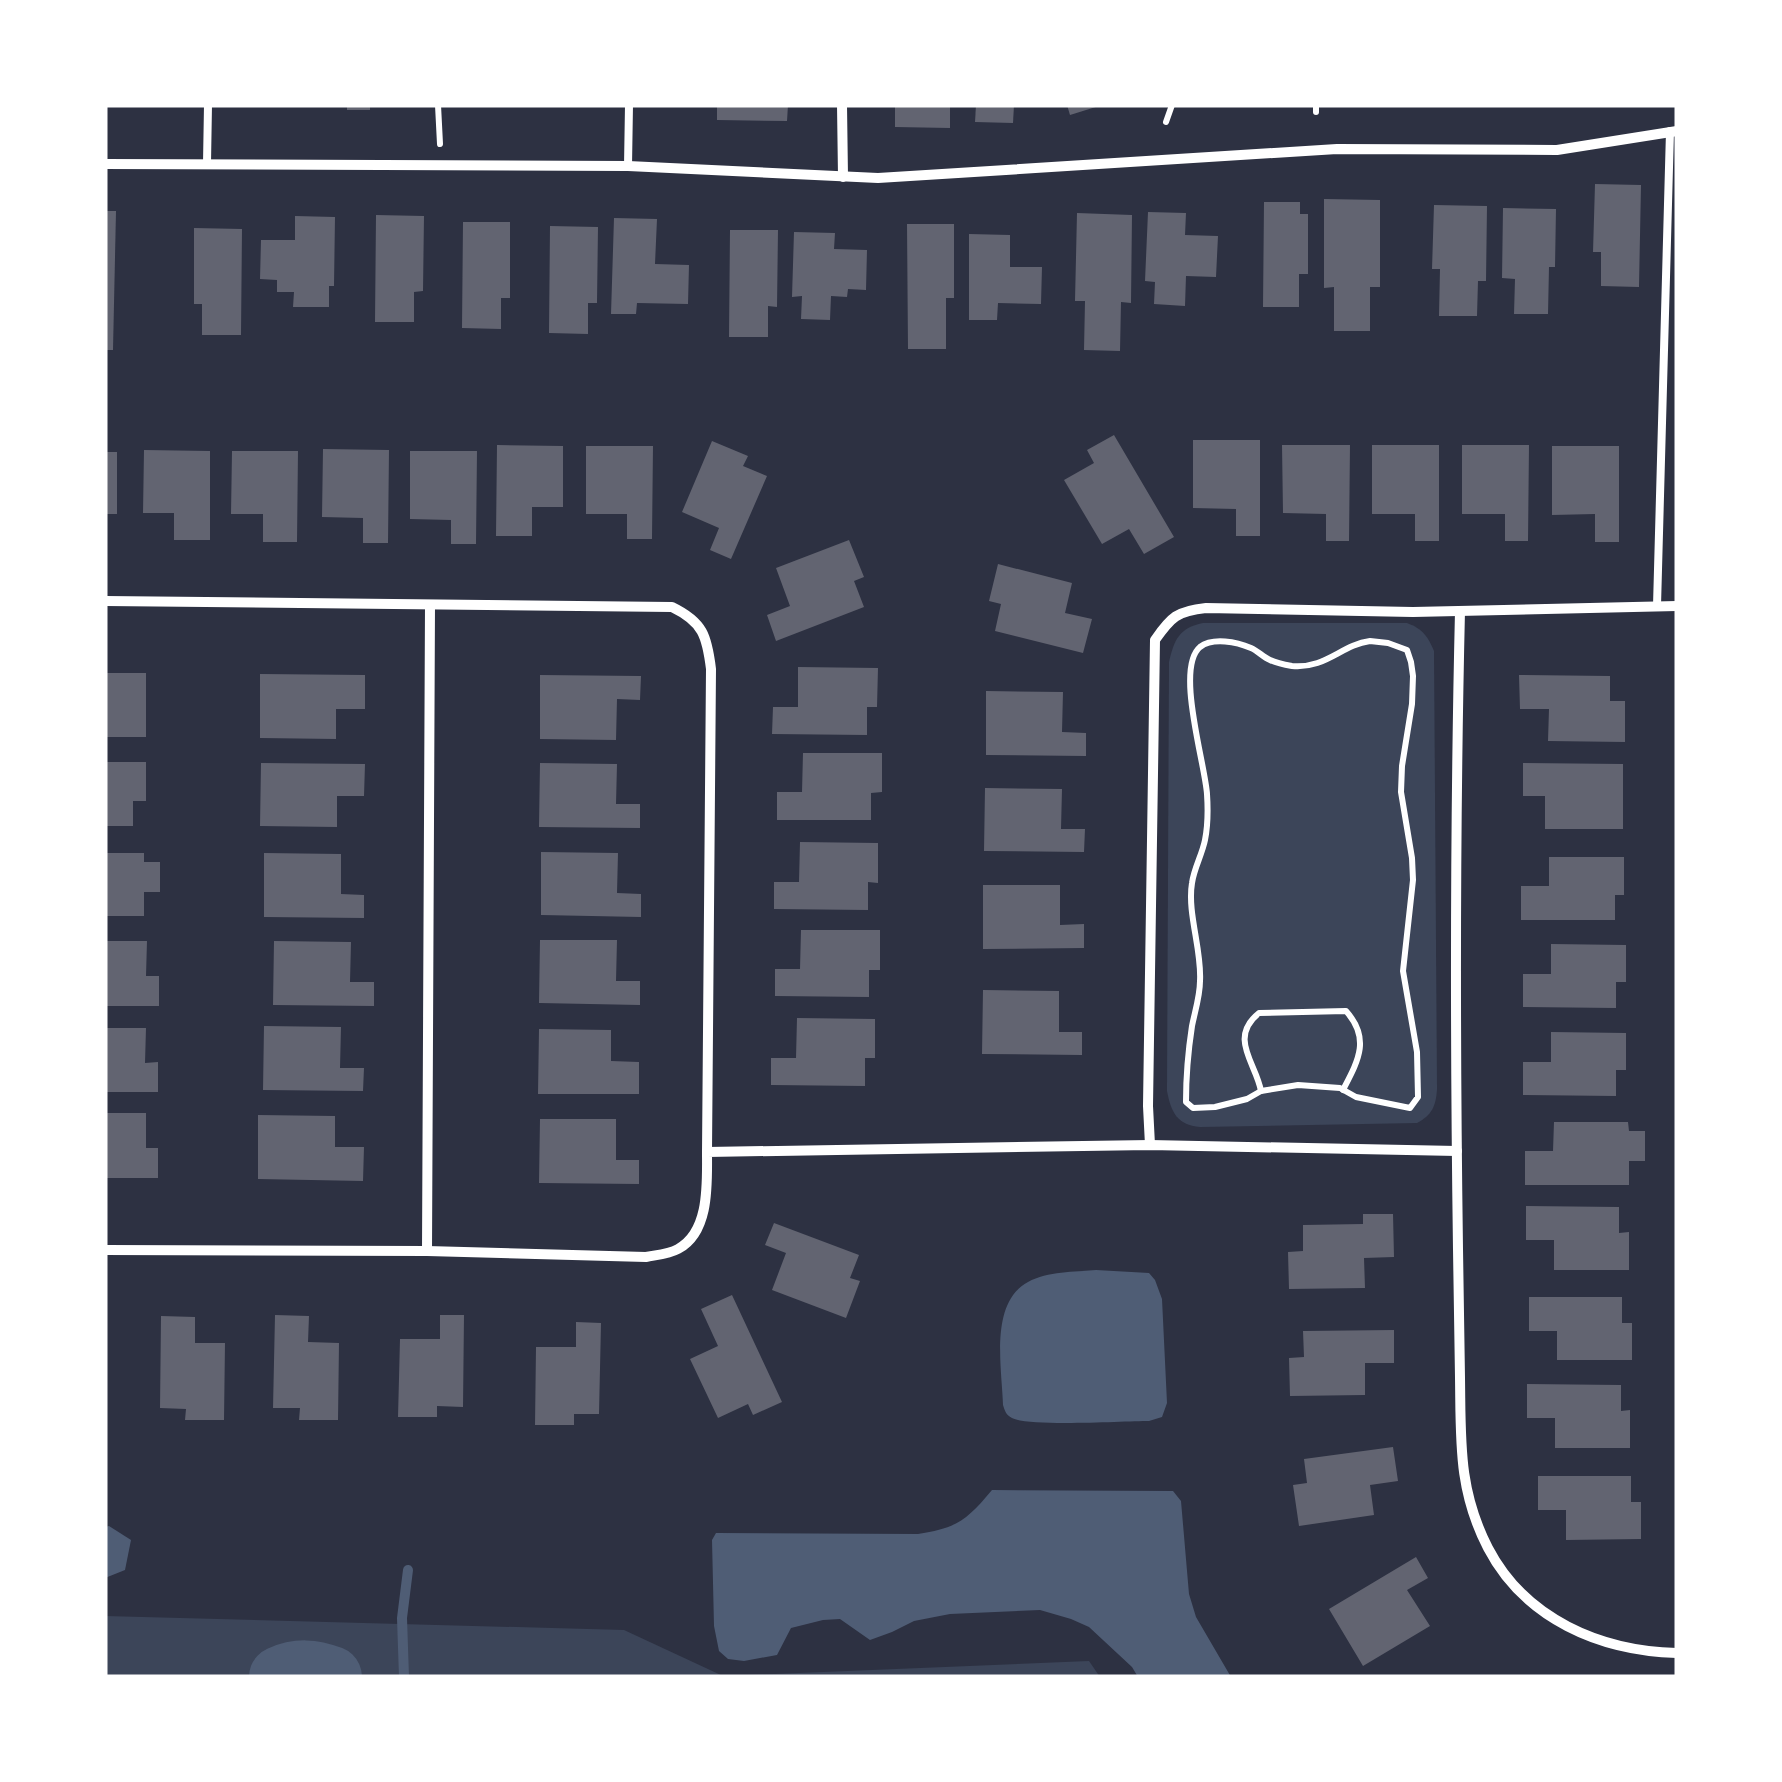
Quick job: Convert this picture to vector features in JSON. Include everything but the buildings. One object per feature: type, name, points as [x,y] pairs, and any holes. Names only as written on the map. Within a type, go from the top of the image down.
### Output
[{"type":"street","points":[[842,105],[843,178]]},
{"type":"street","points":[[105,164],[628,166],[878,178],[1337,150],[1557,150],[1674,131]]},
{"type":"street","points":[[105,601],[672,607],[693,617],[708,642],[711,688],[707,1191],[699,1228],[680,1248],[646,1257],[105,1250]]},
{"type":"street","points":[[427,1252],[430,604]]},
{"type":"street","points":[[1150,1144],[1155,640],[1173,617],[1186,610],[1206,608],[1460,611],[1677,606]]},
{"type":"street","points":[[1460,611],[1456,1150],[1462,1468],[1478,1525],[1503,1572],[1539,1608],[1564,1625],[1612,1644],[1643,1652],[1677,1653]]},
{"type":"street","points":[[707,1152],[1150,1144],[1456,1150]]},
{"type":"lane","points":[[206,163],[208,105]]},
{"type":"lane","points":[[628,166],[629,105]]},
{"type":"lane","points":[[1656,606],[1674,131]]},
{"type":"path","points":[[438,105],[440,164]]},
{"type":"path","points":[[1166,122],[1172,105]]},
{"type":"path","points":[[1210,642],[1234,642],[1270,661],[1311,665],[1331,660],[1360,643],[1388,643],[1406,650],[1411,662],[1412,704],[1401,792],[1413,880],[1403,972],[1417,1052],[1418,1097],[1410,1108],[1318,1085],[1298,1084],[1261,1091],[1215,1107],[1193,1108],[1186,1102],[1186,1070],[1200,985],[1191,886],[1208,818],[1191,698],[1192,657],[1210,642]]},
{"type":"path","points":[[1261,1091],[1244,1043],[1252,1020],[1259,1013],[1346,1011],[1356,1022],[1361,1046],[1343,1090]]},
{"type":"shaded area","points":[[1203,623],[1407,623],[1424,634],[1434,651],[1437,1089],[1432,1109],[1417,1123],[1200,1127],[1181,1120],[1171,1105],[1167,1091],[1169,662],[1179,636]]},
{"type":"shaded area","points":[[1096,1270],[1149,1273],[1155,1280],[1162,1299],[1167,1403],[1162,1417],[1149,1421],[1078,1423],[1012,1418],[1003,1405],[1000,1356],[1008,1305],[1016,1292],[1036,1278]]},
{"type":"shaded area","points":[[992,1490],[1173,1491],[1181,1501],[1189,1594],[1196,1617],[1231,1677],[1138,1677],[1089,1627],[1040,1610],[950,1614],[914,1621],[870,1640],[840,1619],[823,1620],[791,1628],[777,1655],[744,1661],[728,1659],[719,1651],[714,1626],[712,1540],[716,1533],[918,1534],[960,1521]]},
{"type":"shaded area","points":[[105,1527],[131,1540],[125,1570],[105,1578]]},
{"type":"shaded area","points":[[105,1616],[624,1630],[723,1676],[1089,1661],[1100,1677],[105,1677]]},
{"type":"waterway","points":[[404,1677],[402,1618],[408,1570]]},
{"type":"waterway","points":[[280,1677],[306,1671],[331,1677]]}]
